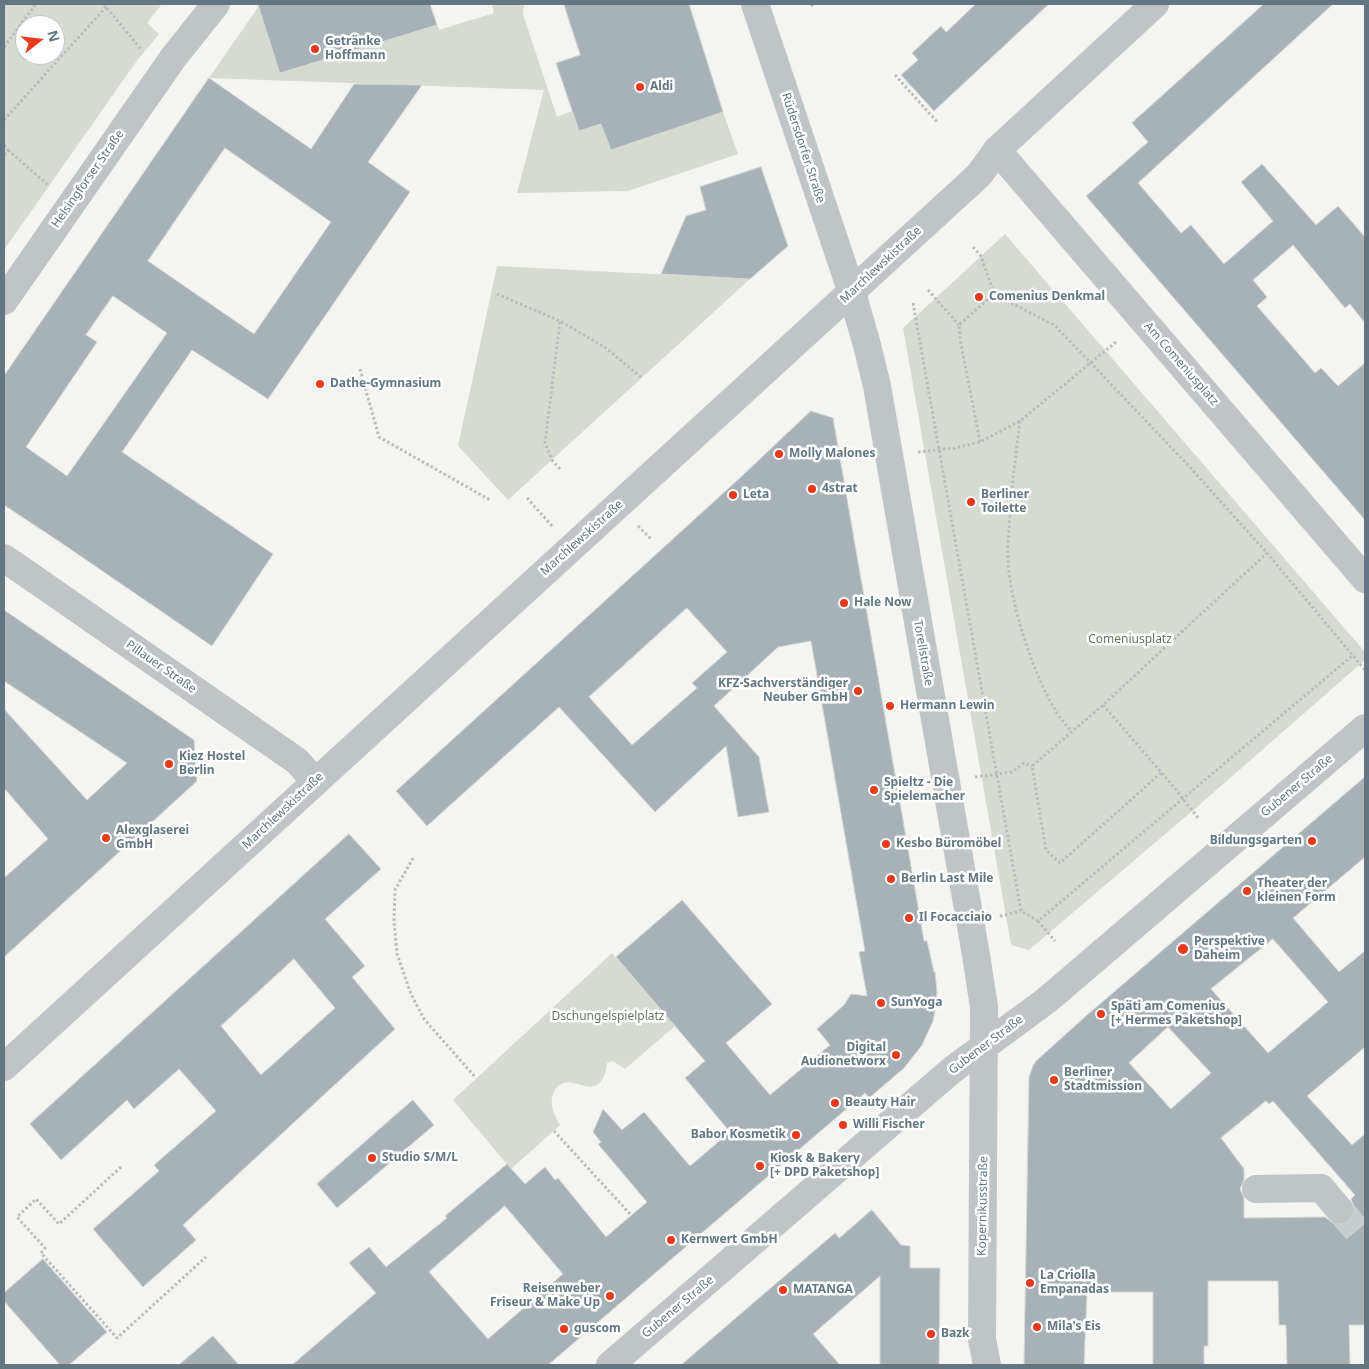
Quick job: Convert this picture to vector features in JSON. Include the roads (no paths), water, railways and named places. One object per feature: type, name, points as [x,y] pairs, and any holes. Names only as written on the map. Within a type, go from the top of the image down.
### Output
[{"type":"street","name":"Helsingforser Straße","points":[[4,301],[173,58],[216,4]]},
{"type":"street","name":"Rüdersdorfer Straße","points":[[755,4],[852,293]]},
{"type":"street","name":"Marchlewskistraße","points":[[4,1067],[980,175],[997,150],[1154,4]]},
{"type":"street","name":"Am Comeniusplatz","points":[[997,150],[1365,579]]},
{"type":"street","name":"Torellstraße","points":[[852,293],[877,386],[897,499],[983,999],[985,1046]]},
{"type":"street","name":"Pillauer Straße","points":[[4,558],[297,761],[315,781]]},
{"type":"street","name":"Gubener Straße","points":[[610,1365],[914,1102],[1047,1000],[1365,728]]},
{"type":"street","name":"Kopernikusstraße","points":[[985,1046],[982,1339],[987,1365]]},
{"type":"street","points":[[1256,1189],[1321,1188],[1339,1209]]},
{"type":"tunnel","points":[[1339,1209],[1365,1240]]},
{"type":"place","name":"Getränke Hoffmann","points":[[315,49]]},
{"type":"place","name":"Aldi","points":[[640,87]]},
{"type":"place","name":"Comenius Denkmal","points":[[979,297]]},
{"type":"place","name":"Dathe-Gymnasium","points":[[320,384]]},
{"type":"place","name":"Molly Malones","points":[[779,454]]},
{"type":"place","name":"4strat","points":[[812,489]]},
{"type":"place","name":"Leta","points":[[733,495]]},
{"type":"place","name":"Berliner Toilette","points":[[971,502]]},
{"type":"place","name":"Hale Now","points":[[844,603]]},
{"type":"place","name":"KFZ-Sachverständiger Neuber GmbH","points":[[858,691]]},
{"type":"place","name":"Hermann Lewin","points":[[890,706]]},
{"type":"place","name":"Kiez Hostel Berlin","points":[[169,764]]},
{"type":"place","name":"Spieltz - Die Spielemacher","points":[[874,790]]},
{"type":"place","name":"Alexglaserei GmbH","points":[[106,838]]},
{"type":"place","name":"Bildungsgarten","points":[[1312,841]]},
{"type":"place","name":"Kesbo Büromöbel","points":[[886,844]]},
{"type":"place","name":"Berlin Last Mile","points":[[891,879]]},
{"type":"place","name":"Theater der kleinen Form","points":[[1247,891]]},
{"type":"place","name":"Il Focacciaio","points":[[909,918]]},
{"type":"place","name":"Perspektive Daheim","points":[[1183,949]]},
{"type":"place","name":"SunYoga","points":[[881,1003]]},
{"type":"place","name":"Späti am Comenius [+ Hermes Paketshop]","points":[[1101,1014]]},
{"type":"place","name":"Digital Audionetworx","points":[[896,1055]]},
{"type":"place","name":"Berliner Stadtmission","points":[[1054,1080]]},
{"type":"place","name":"Beauty Hair","points":[[835,1103]]},
{"type":"place","name":"Willi Fischer","points":[[843,1125]]},
{"type":"place","name":"Babor Kosmetik","points":[[796,1135]]},
{"type":"place","name":"Studio S/M/L","points":[[372,1158]]},
{"type":"place","name":"Kiosk & Bakery [+ DPD Paketshop]","points":[[760,1166]]},
{"type":"place","name":"Kernwert GmbH","points":[[671,1240]]},
{"type":"place","name":"La Criolla Empanadas","points":[[1030,1283]]},
{"type":"place","name":"MATANGA","points":[[783,1290]]},
{"type":"place","name":"Reisenweber Friseur & Make Up","points":[[610,1296]]},
{"type":"place","name":"Mila's Eis","points":[[1037,1327]]},
{"type":"place","name":"guscom","points":[[564,1329]]},
{"type":"place","name":"Bazk","points":[[931,1334]]},
{"type":"park label","name":"Comeniusplatz","points":[[1130,640]]},
{"type":"park label","name":"Dschungelspielplatz","points":[[608,1017]]}]
